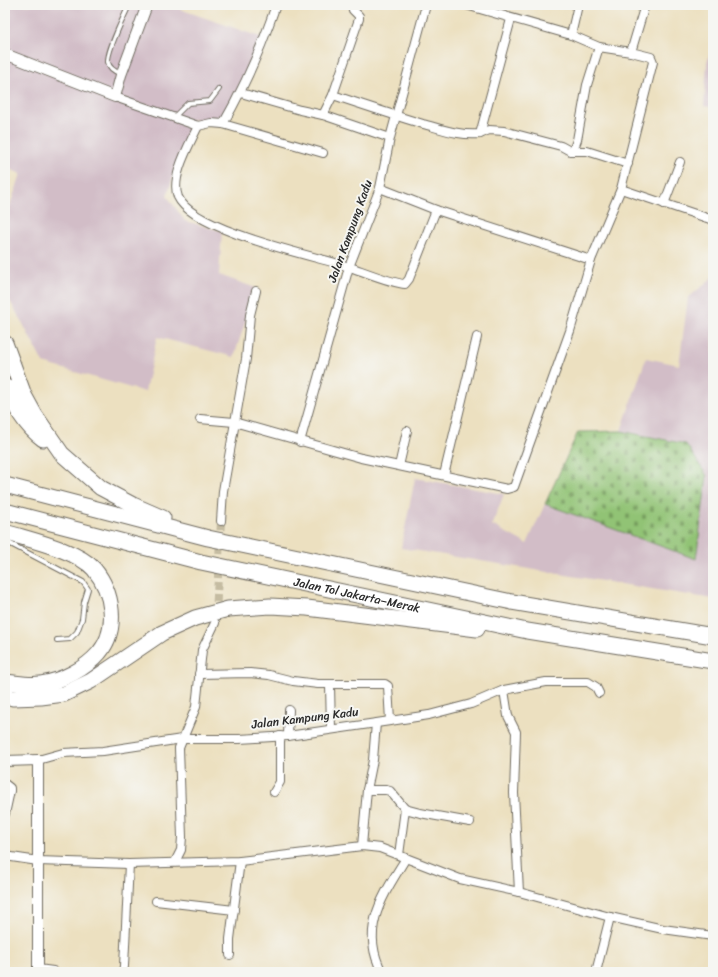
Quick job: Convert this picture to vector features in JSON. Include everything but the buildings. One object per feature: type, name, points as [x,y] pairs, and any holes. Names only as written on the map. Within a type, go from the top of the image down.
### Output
[{"type":"highway","points":[[5,343],[28,402],[35,415],[62,454]]},
{"type":"highway","points":[[6,387],[23,419],[38,436],[62,454],[101,488],[133,505],[208,538]]},
{"type":"highway","name":"Jalan Tol Jakarta–Merak","points":[[5,485],[208,538],[512,602],[713,636]]},
{"type":"highway","name":"Jalan Tol Jakarta–Merak","points":[[5,511],[201,562],[527,631],[713,662]]},
{"type":"highway","points":[[5,532],[58,548],[80,559],[93,568],[106,587],[111,604],[112,621],[107,640],[99,653],[85,666],[61,679],[41,684],[5,682]]},
{"type":"highway","points":[[5,696],[13,698],[64,694],[91,681],[162,633],[195,618],[228,609],[270,606],[307,608],[495,632],[527,631]]},
{"type":"street","points":[[115,97],[121,75],[147,5]]},
{"type":"street","points":[[223,124],[241,92],[268,30],[276,5]]},
{"type":"street","points":[[323,115],[334,95],[359,16],[353,10],[352,5]]},
{"type":"street","name":"Jalan Kampung Kadu","points":[[300,442],[349,267],[380,188],[390,138],[426,5]]},
{"type":"street","points":[[200,419],[234,422],[300,442],[361,458],[507,489],[514,487],[570,331],[591,260],[621,189],[653,62],[651,56],[599,47],[570,35],[510,19],[466,5]]},
{"type":"street","points":[[570,35],[578,5]]},
{"type":"street","points":[[631,52],[645,5]]},
{"type":"street","points":[[480,134],[510,19]]},
{"type":"street","points":[[573,151],[577,140],[587,84],[599,47]]},
{"type":"street","points":[[5,54],[115,97],[198,126],[211,123],[223,124],[322,153]]},
{"type":"street","points":[[241,92],[300,110],[323,115],[390,138]]},
{"type":"street","points":[[334,95],[396,116],[452,132],[468,135],[480,134],[489,130],[504,130],[573,151],[587,151],[628,164]]},
{"type":"street","points":[[198,126],[188,147],[177,178],[176,190],[181,202],[197,216],[237,235],[349,267],[402,284],[406,283],[409,279],[436,210]]},
{"type":"street","points":[[664,204],[680,162]]},
{"type":"street","points":[[380,188],[436,210],[591,260]]},
{"type":"street","points":[[621,189],[713,220]]},
{"type":"street","points":[[221,521],[222,491],[246,359],[250,315],[256,291]]},
{"type":"street","points":[[444,475],[477,337]]},
{"type":"street","points":[[399,466],[407,431]]},
{"type":"street","points":[[175,862],[181,850],[182,844],[179,748],[196,707],[202,650],[215,623]]},
{"type":"street","points":[[200,674],[258,674],[293,681],[330,684],[385,684],[388,686],[390,721]]},
{"type":"street","name":"Jalan Kampung Kadu","points":[[5,761],[38,760],[63,753],[103,751],[182,739],[239,739],[284,736],[390,721],[429,715],[464,706],[504,690],[546,682],[588,682],[596,687],[599,693]]},
{"type":"street","points":[[330,684],[330,729]]},
{"type":"street","points":[[504,690],[508,716],[516,732],[514,793],[519,892]]},
{"type":"street","points":[[274,792],[280,782],[284,736],[289,710]]},
{"type":"street","points":[[362,846],[367,790],[373,760],[376,723]]},
{"type":"street","points":[[38,760],[38,971],[53,972]]},
{"type":"street","points":[[5,784],[10,788],[10,791],[5,814]]},
{"type":"street","points":[[367,790],[390,791],[405,808],[420,813],[470,822]]},
{"type":"street","points":[[382,972],[373,950],[373,928],[375,917],[402,856],[405,808]]},
{"type":"street","points":[[5,856],[38,861],[129,864],[240,862],[362,846],[380,848],[460,879],[519,892],[610,917],[663,929],[713,936]]},
{"type":"street","points":[[230,955],[240,862]]},
{"type":"street","points":[[123,972],[129,864]]},
{"type":"street","points":[[156,901],[234,910]]},
{"type":"street","points":[[596,972],[610,917]]},
{"type":"lane","points":[[121,75],[111,69],[108,62],[111,48],[129,5]]},
{"type":"lane","points":[[174,118],[188,103],[210,101],[219,89]]},
{"type":"lane","points":[[5,542],[83,582],[88,589],[84,602],[82,619],[77,632],[70,639],[57,640]]},
{"type":"shaded area","points":[[5,5],[168,5],[263,38],[248,74],[216,126],[192,119],[167,196],[185,221],[222,231],[219,275],[256,288],[234,357],[157,337],[145,392],[43,363],[5,293],[5,219],[21,174],[5,167]]},
{"type":"shaded area","points":[[713,43],[713,108],[704,106],[707,62]]},
{"type":"shaded area","points":[[713,277],[713,599],[401,548],[415,478],[504,494],[492,525],[527,544],[545,504],[696,559],[686,444],[621,431],[646,358],[679,365],[688,298]]},
{"type":"green space","points":[[621,431],[686,444],[707,476],[696,559],[545,504],[578,432]]},
{"type":"tunnel","points":[[216,614],[221,521]]}]
